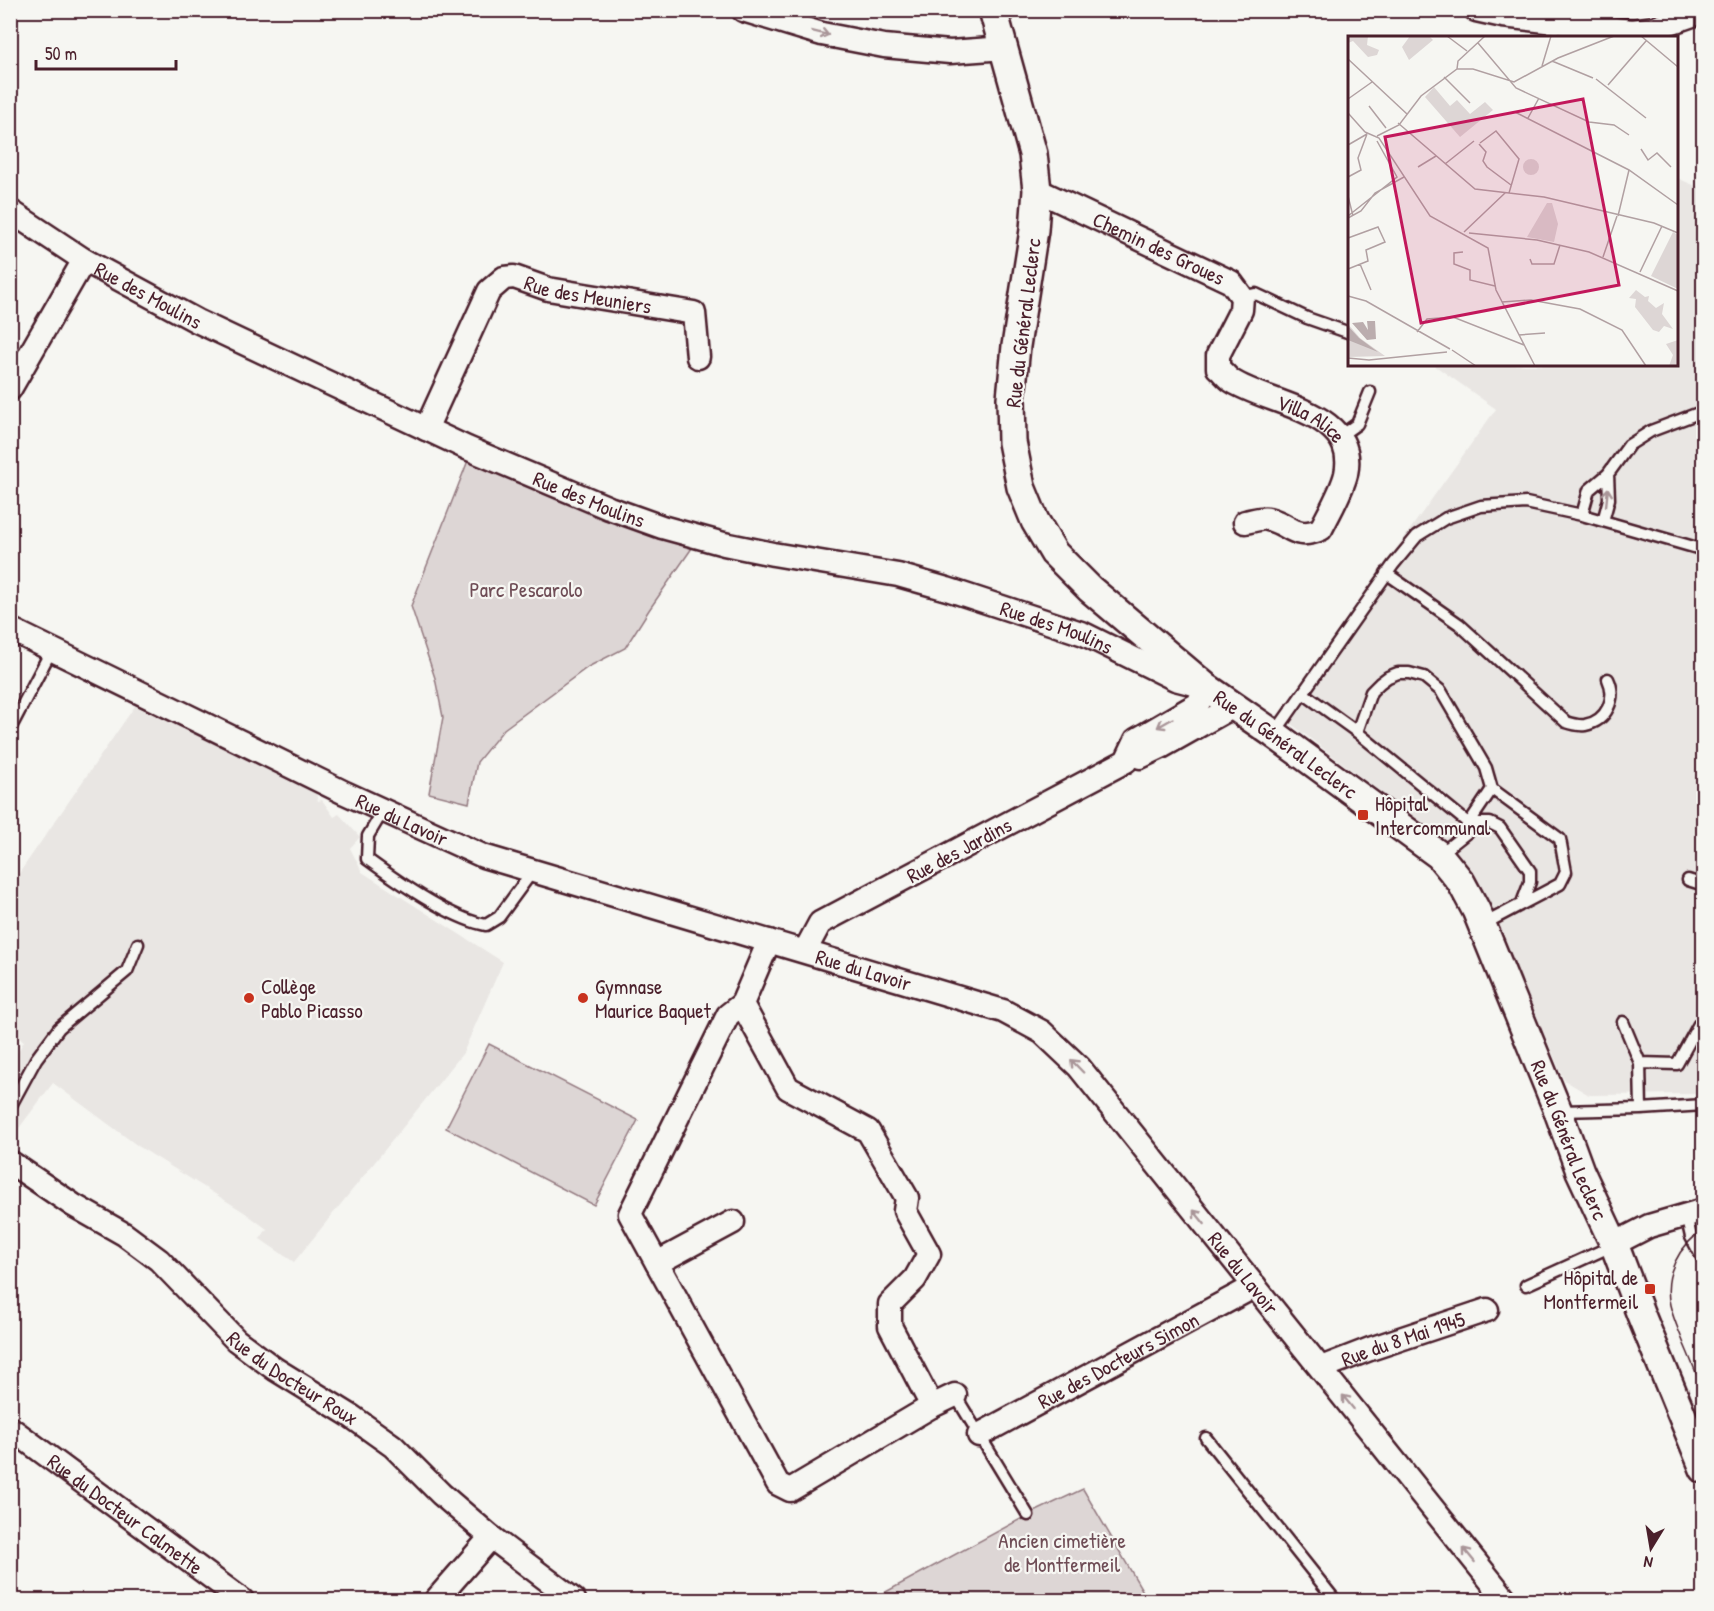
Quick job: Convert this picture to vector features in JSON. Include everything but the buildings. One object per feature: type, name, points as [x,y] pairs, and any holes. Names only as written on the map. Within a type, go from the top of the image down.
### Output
[{"type":"street","points":[[743,10],[822,34],[884,46],[950,52],[1005,48]]},
{"type":"street","name":"Rue du Général Leclerc","points":[[993,10],[1034,154],[1037,190],[1034,230],[1016,346],[1011,398],[1012,442],[1022,487],[1035,521],[1054,553],[1158,659],[1206,687],[1274,734],[1449,846],[1461,882],[1476,910],[1580,1171],[1614,1244],[1704,1469]]},
{"type":"street","points":[[1476,10],[1503,16],[1632,31],[1655,27],[1704,11]]},
{"type":"street","name":"Chemin des Groues","points":[[1037,190],[1231,282],[1242,297],[1241,310],[1218,355],[1218,368]]},
{"type":"street","points":[[1034,230],[1057,211],[1071,206]]},
{"type":"street","name":"Rue des Moulins","points":[[10,211],[84,260],[197,321],[426,429],[609,508],[662,527],[724,544],[898,575],[1158,659]]},
{"type":"street","points":[[10,389],[84,260]]},
{"type":"street","name":"Rue des Meuniers","points":[[426,429],[489,291],[504,278],[514,277],[548,290],[694,313],[698,357]]},
{"type":"street","name":"Villa Alice","points":[[1218,368],[1231,381],[1326,422],[1340,436],[1347,454],[1346,474],[1322,529],[1309,534],[1293,531],[1267,518],[1245,522]]},
{"type":"street","name":"Rue du Lavoir","points":[[10,629],[383,811],[483,856],[1003,1011],[1042,1032],[1079,1067],[1506,1600]]},
{"type":"street","name":"Rue des Jardins","points":[[1133,759],[1136,740],[1198,704],[1206,687]]},
{"type":"street","name":"Rue des Jardins","points":[[804,951],[820,923],[1133,759],[1163,747],[1234,706]]},
{"type":"street","points":[[769,941],[742,1004],[728,1015],[630,1214],[778,1484],[789,1490],[932,1406],[955,1395]]},
{"type":"street","points":[[742,1004],[788,1088],[868,1131],[907,1198],[905,1210],[929,1254],[915,1279],[890,1304],[890,1326],[932,1406]]},
{"type":"street","name":"Rue du Docteur Roux","points":[[10,1162],[74,1205],[124,1234],[159,1260],[236,1340],[275,1369],[351,1416],[393,1446],[441,1494],[491,1537],[574,1600]]},
{"type":"street","points":[[1614,1244],[1649,1226],[1695,1212]]},
{"type":"street","points":[[657,1263],[733,1222]]},
{"type":"street","name":"Rue des Docteurs Simon","points":[[980,1435],[1255,1286]]},
{"type":"street","name":"Rue du 8 Mai 1945","points":[[1321,1368],[1487,1310]]},
{"type":"street","name":"Rue du Docteur Calmette","points":[[10,1428],[242,1600]]},
{"type":"street","points":[[436,1600],[491,1537]]},
{"type":"lane","name":"Chemin des Groues","points":[[1242,297],[1256,294],[1307,318],[1348,332]]},
{"type":"lane","points":[[1340,436],[1356,424],[1370,392]]},
{"type":"lane","points":[[1582,514],[1589,490],[1608,474],[1629,445],[1651,431],[1704,411]]},
{"type":"lane","points":[[1603,520],[1609,499],[1608,474]]},
{"type":"lane","points":[[1274,734],[1386,573],[1417,536],[1446,518],[1480,506],[1526,503],[1582,514],[1704,550]]},
{"type":"lane","points":[[1386,573],[1459,624],[1566,722],[1586,725],[1608,710],[1613,688],[1608,679]]},
{"type":"lane","points":[[10,729],[52,649]]},
{"type":"lane","points":[[1357,732],[1371,692],[1388,676],[1409,673],[1424,677],[1441,691],[1486,768],[1492,789],[1560,838],[1566,872],[1560,884],[1482,925]]},
{"type":"lane","points":[[1303,693],[1357,732],[1468,823]]},
{"type":"lane","points":[[1449,846],[1492,789]]},
{"type":"lane","points":[[383,811],[368,836],[367,859],[397,881],[470,922],[486,925],[499,917],[532,872]]},
{"type":"lane","points":[[1449,846],[1479,823],[1490,823],[1500,828],[1530,871],[1530,882],[1522,903]]},
{"type":"lane","points":[[1688,880],[1704,885]]},
{"type":"lane","points":[[10,1107],[36,1059],[59,1028],[127,970],[138,944]]},
{"type":"lane","points":[[1623,1022],[1640,1063],[1641,1109]]},
{"type":"lane","points":[[1640,1063],[1677,1064],[1700,1024],[1704,1023]]},
{"type":"lane","points":[[1558,1111],[1704,1105]]},
{"type":"lane","points":[[1695,1212],[1691,1238],[1704,1261]]},
{"type":"lane","points":[[1526,1285],[1614,1244]]},
{"type":"lane","points":[[955,1395],[1028,1515]]},
{"type":"lane","points":[[1206,1438],[1335,1600]]},
{"type":"shaded area","points":[[1678,178],[1703,189],[1703,1094],[1589,1095],[1564,1080],[1481,885],[1438,836],[1282,717],[1369,587],[1496,409],[1435,366],[1678,366]]},
{"type":"shaded area","name":"Collège Pablo Picasso","points":[[135,706],[316,793],[318,801],[322,800],[334,817],[339,814],[360,837],[350,848],[362,872],[503,962],[463,1053],[294,1262],[260,1239],[267,1229],[244,1212],[138,1146],[53,1083],[13,1136],[11,1135],[11,1064],[24,1041],[11,1033],[11,885]]},
{"type":"green space","name":"Parc Pescarolo","points":[[469,458],[692,548],[625,648],[588,667],[504,729],[477,762],[469,803],[429,793],[443,717],[435,678],[411,606]]},
{"type":"green space","points":[[489,1044],[638,1120],[594,1205],[446,1128]]},
{"type":"green space","name":"Ancien cimetière de Montfermeil","points":[[1083,1489],[1148,1600],[871,1600],[1028,1515]]},
{"type":"tram line","points":[[1704,1230],[1680,1252],[1671,1272],[1668,1294],[1674,1320],[1704,1391]]},
{"type":"place","name":"Hôpital Intercommunal","points":[[1363,815]]},
{"type":"place","name":"Collège Pablo Picasso","points":[[249,998]]},
{"type":"place","name":"Gymnase Maurice Baquet","points":[[583,998]]},
{"type":"place","name":"Hôpital de Montfermeil","points":[[1650,1289]]}]
